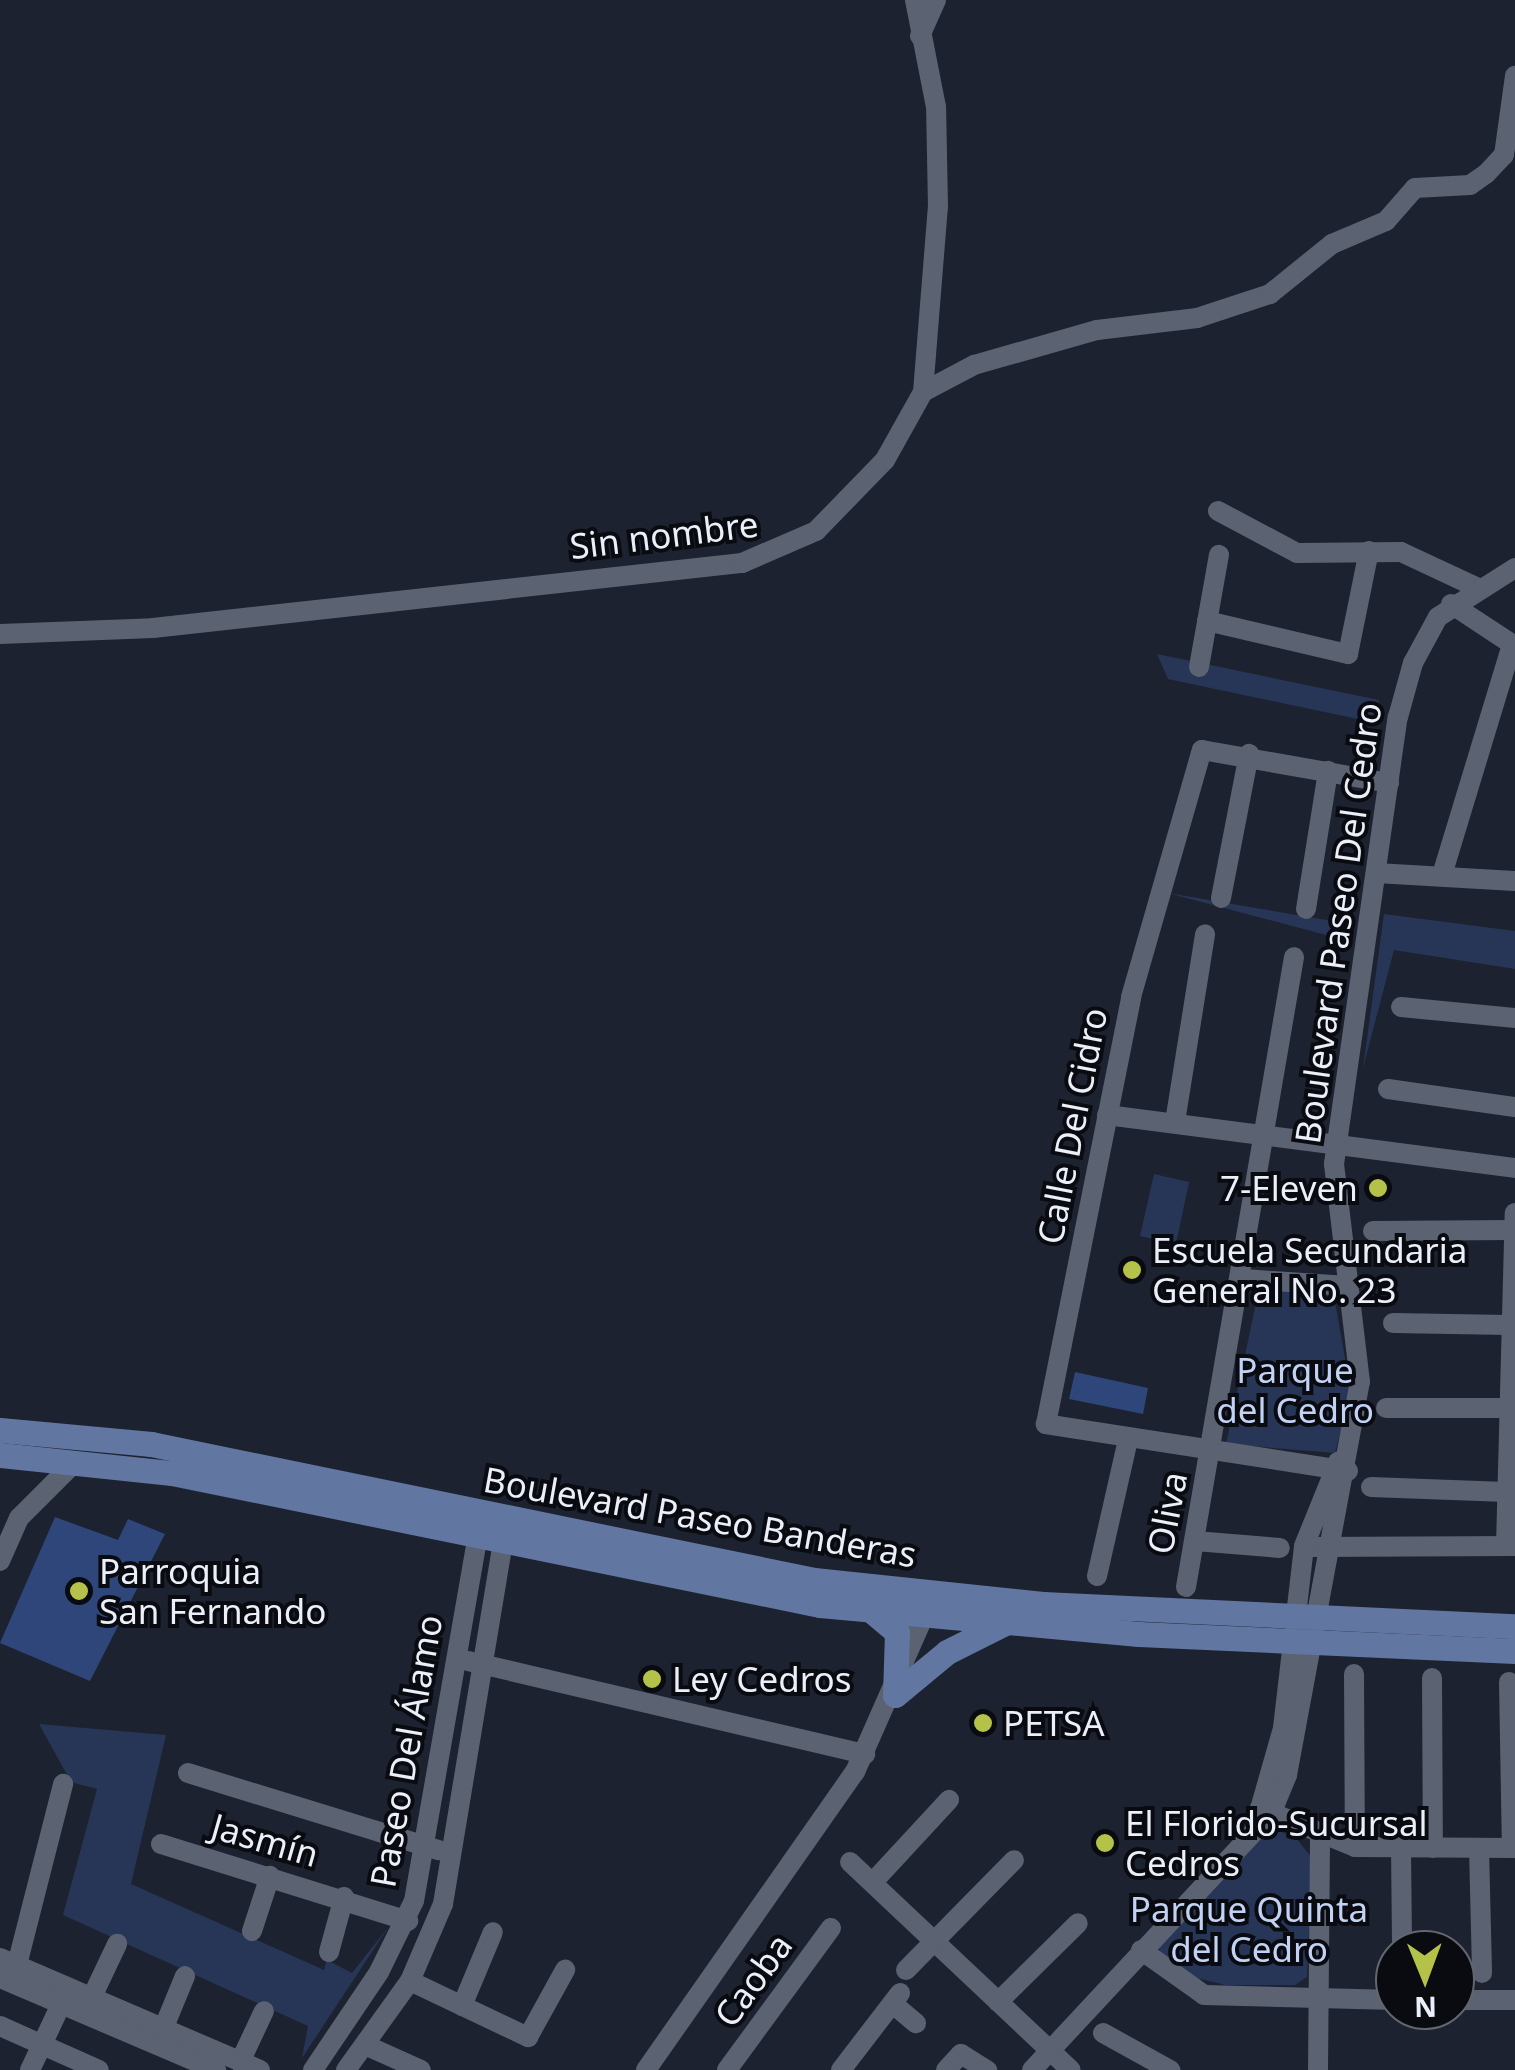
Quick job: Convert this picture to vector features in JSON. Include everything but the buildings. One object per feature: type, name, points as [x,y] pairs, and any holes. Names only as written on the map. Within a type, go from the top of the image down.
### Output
[{"type":"main road","name":"Boulevard Paseo Banderas","points":[[0,1430],[152,1444],[491,1528],[869,1610],[928,1605],[1515,1651]]},
{"type":"main road","name":"Boulevard Paseo Banderas","points":[[0,1455],[172,1474],[814,1580],[1007,1623],[1302,1632],[1515,1626]]},
{"type":"main road","points":[[869,1610],[897,1632],[895,1695]]},
{"type":"main road","points":[[895,1695],[946,1652],[1007,1623]]},
{"type":"street","name":"Sin nombre","points":[[0,634],[153,628],[742,563],[780,552],[844,510],[903,434],[922,392],[938,207],[936,107],[915,0]]},
{"type":"street","points":[[920,38],[936,0]]},
{"type":"street","points":[[922,392],[974,365],[1097,330],[1197,318],[1270,294],[1332,244],[1386,220],[1415,188],[1470,185],[1486,174],[1504,155],[1515,76]]},
{"type":"street","points":[[1218,510],[1297,553],[1369,551],[1435,562],[1476,587]]},
{"type":"street","points":[[1207,621],[1348,654],[1369,551]]},
{"type":"street","points":[[1199,667],[1219,555]]},
{"type":"street","name":"Boulevard Paseo Del Cedro","points":[[1342,1464],[1360,1382],[1334,1194],[1337,1141],[1389,783],[1413,663],[1451,604],[1515,568]]},
{"type":"street","points":[[1442,875],[1513,645],[1451,604]]},
{"type":"street","name":"Calle Del Cidro","points":[[1342,1464],[1212,1452],[1046,1424],[1131,997],[1202,750],[1249,754],[1389,783]]},
{"type":"street","points":[[1221,898],[1249,754]]},
{"type":"street","points":[[1306,909],[1328,771]]},
{"type":"street","points":[[1376,873],[1515,881]]},
{"type":"street","points":[[1175,1122],[1205,934]]},
{"type":"street","name":"Oliva","points":[[1186,1587],[1269,1135],[1294,957]]},
{"type":"street","points":[[1400,1008],[1515,1018]]},
{"type":"street","points":[[1388,1089],[1515,1107]]},
{"type":"street","points":[[1107,1115],[1337,1141],[1515,1168]]},
{"type":"street","points":[[1306,1539],[1379,1546],[1510,1546],[1506,1408],[1511,1370],[1508,1324],[1513,1222],[1374,1231]]},
{"type":"street","points":[[1244,1279],[1348,1286]]},
{"type":"street","points":[[1393,1323],[1508,1324]]},
{"type":"street","points":[[1386,1408],[1506,1408]]},
{"type":"street","points":[[1097,1576],[1128,1439]]},
{"type":"street","points":[[0,1561],[20,1518],[74,1462]]},
{"type":"street","points":[[1302,1632],[1306,1539],[1342,1464]]},
{"type":"street","points":[[1032,2070],[1262,1815],[1302,1632],[1328,1540],[1342,1464]]},
{"type":"street","points":[[1371,1487],[1506,1492]]},
{"type":"street","name":"Paseo Del Álamo","points":[[313,2070],[408,1921],[428,1846],[456,1659],[491,1528]]},
{"type":"street","name":"Paseo Del Álamo","points":[[346,2070],[410,1981],[437,1921],[460,1816],[480,1663],[491,1528]]},
{"type":"street","points":[[1195,1541],[1280,1548]]},
{"type":"street","points":[[646,2070],[865,1754],[895,1695],[928,1605]]},
{"type":"street","points":[[456,1659],[865,1754]]},
{"type":"street","points":[[1354,1674],[1355,1847]]},
{"type":"street","points":[[1432,1678],[1433,1848]]},
{"type":"street","points":[[1262,1815],[1355,1847],[1514,1848],[1510,1682]]},
{"type":"street","points":[[188,1774],[304,1802],[453,1854]]},
{"type":"street","points":[[63,1784],[8,1961],[65,1996],[216,2070]]},
{"type":"street","points":[[873,1882],[950,1800]]},
{"type":"street","points":[[434,1812],[460,1816]]},
{"type":"street","points":[[1318,2070],[1320,1838]]},
{"type":"street","name":"Jasmín","points":[[160,1844],[408,1921]]},
{"type":"street","points":[[1401,1848],[1402,1930]]},
{"type":"street","points":[[1480,1848],[1482,1973]]},
{"type":"street","points":[[906,1970],[1014,1860]]},
{"type":"street","points":[[850,1862],[1070,2070]]},
{"type":"street","points":[[252,1931],[270,1876]]},
{"type":"street","points":[[329,1952],[344,1898]]},
{"type":"street","points":[[998,2002],[1078,1923]]},
{"type":"street","name":"Caoba","points":[[727,2070],[831,1928]]},
{"type":"street","points":[[462,2006],[493,1932]]},
{"type":"street","points":[[92,1996],[116,1944]]},
{"type":"street","points":[[1141,1950],[1204,1995],[1375,2000]]},
{"type":"street","points":[[410,1981],[528,2037],[565,1970]]},
{"type":"street","points":[[164,2026],[185,1976]]},
{"type":"street","points":[[0,1978],[65,1996],[92,1996],[164,2026],[180,2054]]},
{"type":"street","points":[[30,2070],[65,1996]]},
{"type":"street","points":[[841,2070],[896,1998],[916,2023]]},
{"type":"street","points":[[1475,2000],[1515,2000]]},
{"type":"street","points":[[180,2054],[250,2066],[264,2011]]},
{"type":"street","points":[[0,2026],[98,2070]]},
{"type":"street","points":[[1103,2033],[1170,2070]]},
{"type":"street","points":[[365,2046],[421,2070]]},
{"type":"street","points":[[946,2070],[961,2054],[987,2070]]},
{"type":"green space","points":[[1157,654],[1379,700],[1377,723],[1168,679]]},
{"type":"green space","points":[[1168,893],[1344,923],[1341,939]]},
{"type":"green space","points":[[1384,914],[1515,931],[1515,969],[1394,950],[1363,1068]]},
{"type":"green space","points":[[1154,1174],[1189,1182],[1176,1244],[1140,1236]]},
{"type":"green space","name":"Parque del Cedro","points":[[1259,1289],[1334,1296],[1351,1392],[1335,1453],[1226,1444]]},
{"type":"green space","points":[[39,1724],[166,1735],[131,1884],[324,1970],[327,1960],[352,1973],[389,1926],[302,2058],[308,2026],[63,1915],[97,1789],[71,1782]]},
{"type":"green space","name":"Parque Quinta del Cedro","points":[[1265,1825],[1296,1838],[1312,1858],[1307,1977],[1295,1985],[1225,1985],[1192,1977],[1160,1954],[1158,1941]]},
{"type":"place","name":"7-Eleven","points":[[1378,1188]]},
{"type":"place","name":"Escuela Secundaria General No. 23","points":[[1132,1270]]},
{"type":"place","name":"Parroquia San Fernando","points":[[79,1591]]},
{"type":"place","name":"Ley Cedros","points":[[652,1679]]},
{"type":"place","name":"PETSA","points":[[983,1723]]},
{"type":"place","name":"El Florido-Sucursal Cedros","points":[[1105,1843]]}]
